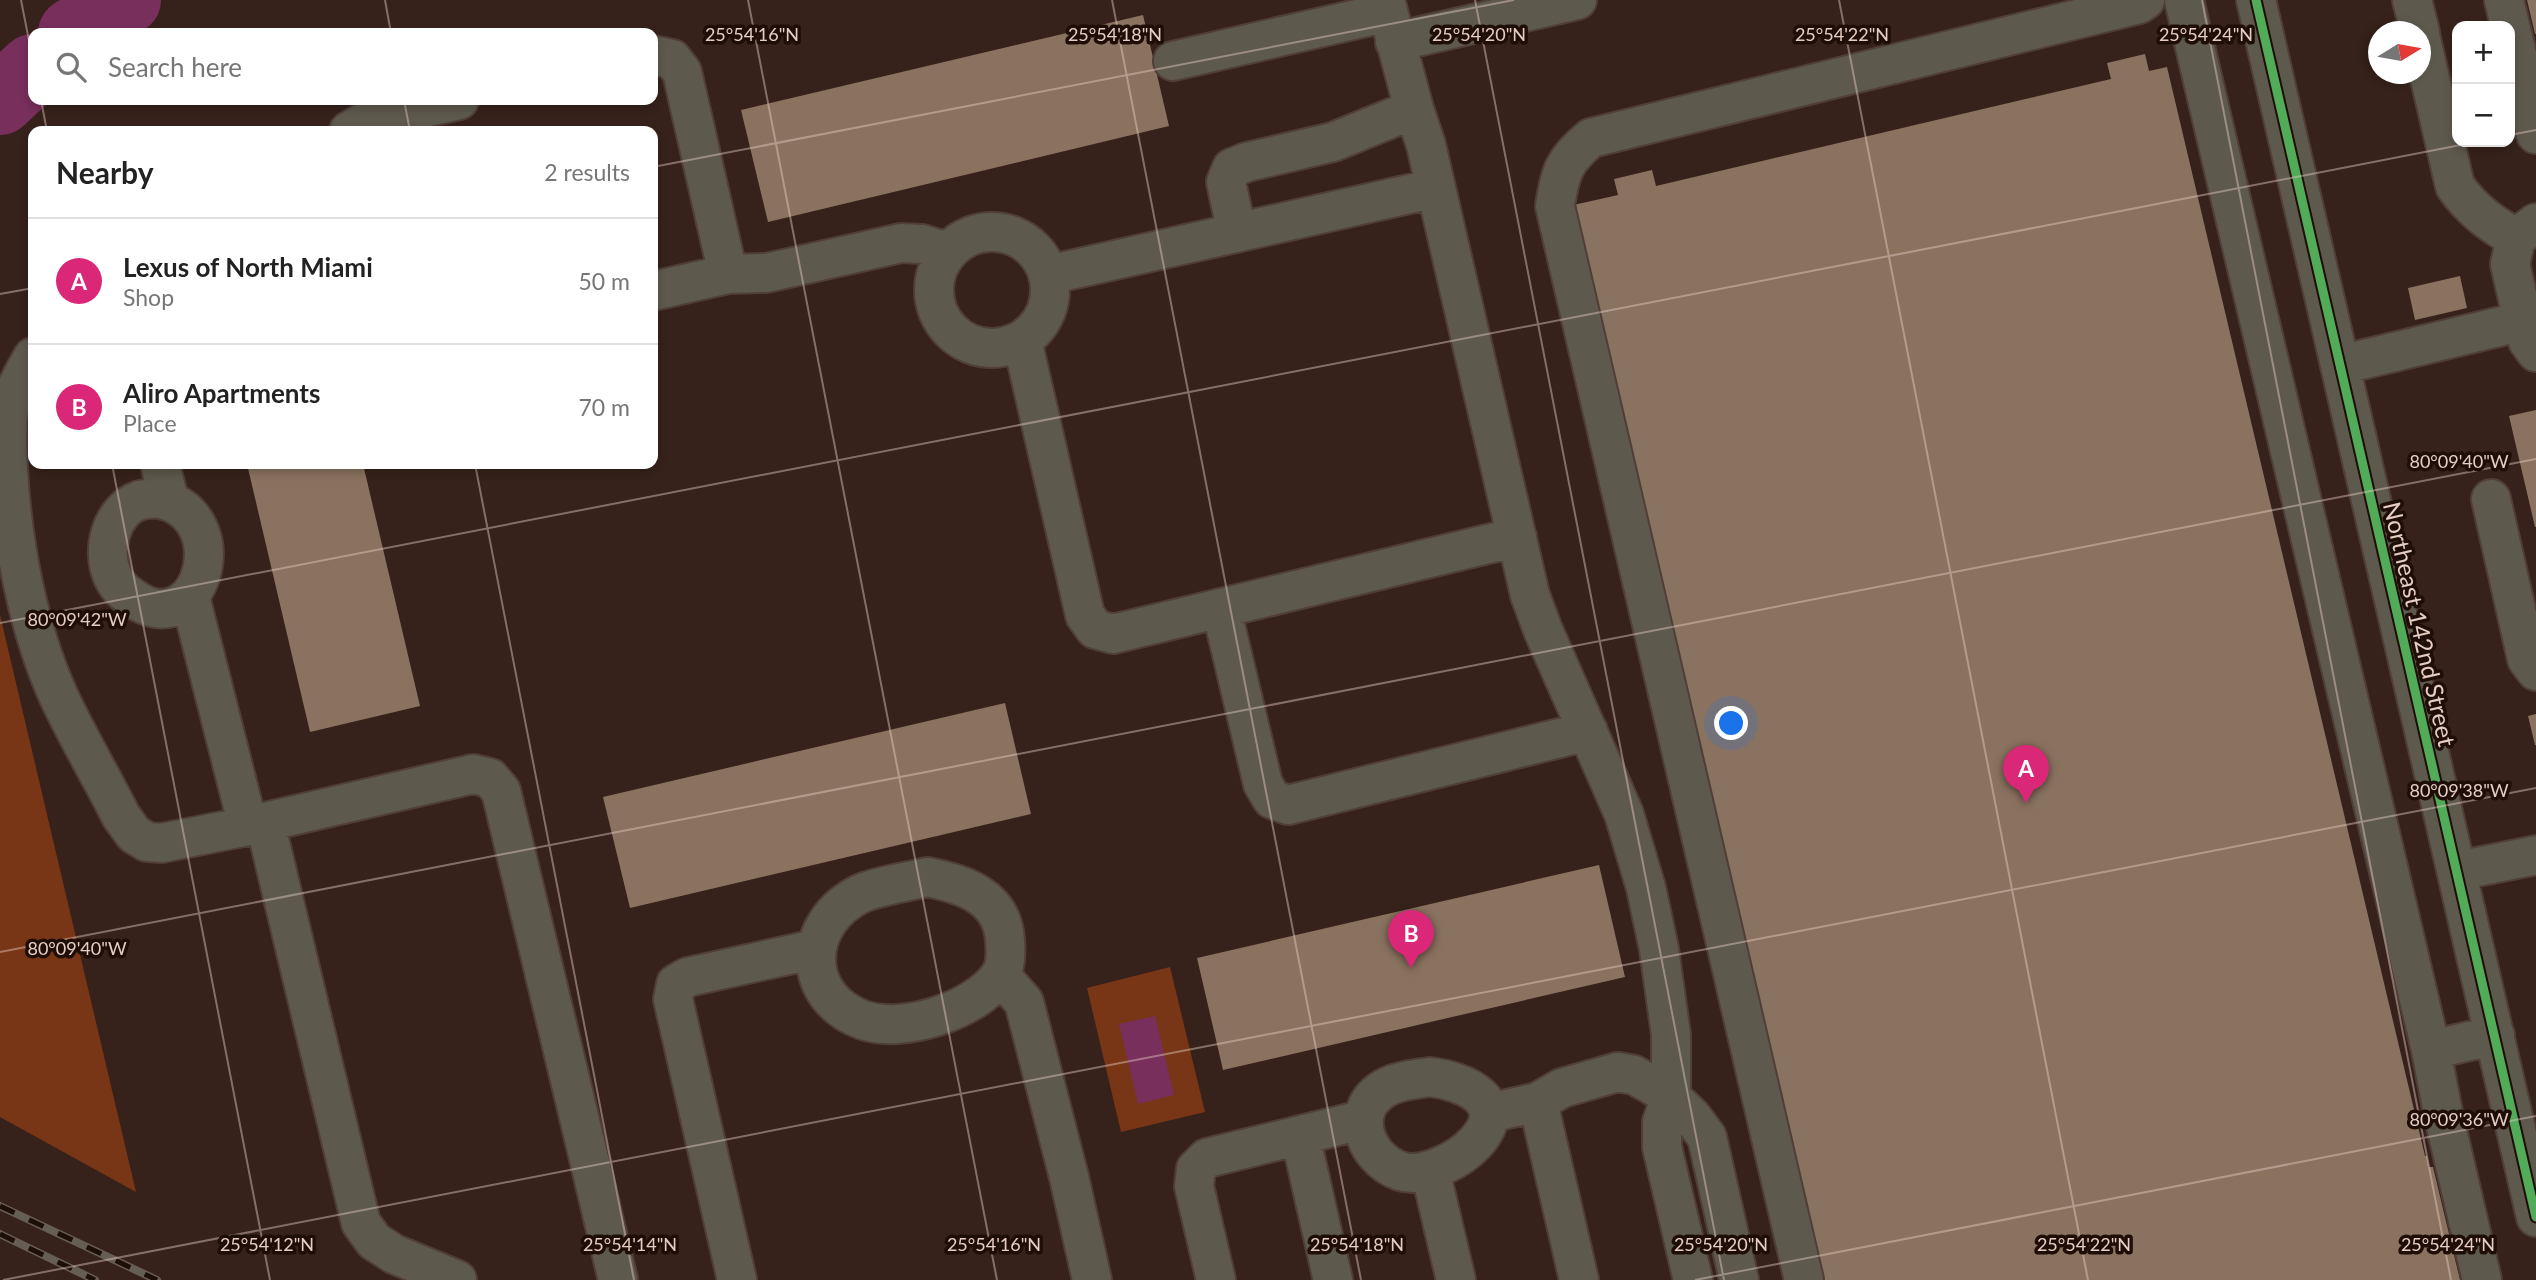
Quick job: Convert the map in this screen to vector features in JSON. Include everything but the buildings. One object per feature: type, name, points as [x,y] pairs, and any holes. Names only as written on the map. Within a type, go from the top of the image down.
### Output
[{"type":"street","points":[[1173,61],[1390,18],[1577,0]]},
{"type":"street","points":[[1804,1280],[1555,206],[1559,178],[1573,153],[1591,138],[2145,0]]},
{"type":"street","points":[[2184,0],[2431,1050],[2482,1280]]},
{"type":"street","name":"Northeast 142nd Street","points":[[2256,0],[2536,1217]]},
{"type":"street","points":[[2412,0],[2417,21]]},
{"type":"street","points":[[2504,0],[2536,134]]},
{"type":"street","points":[[1390,18],[1426,145],[1530,595],[1542,630],[1624,814],[1646,888],[1659,949],[1671,1035],[1671,1097],[1662,1122],[1662,1147],[1693,1280]]},
{"type":"street","points":[[658,56],[672,59],[682,72],[728,274]]},
{"type":"street","points":[[2340,365],[2529,336],[2510,264],[2526,230],[2489,223],[2468,204],[2455,186],[2431,81]]},
{"type":"street","points":[[357,126],[364,122],[437,105]]},
{"type":"street","points":[[1237,233],[1226,182],[1232,168],[1333,142],[1414,109]]},
{"type":"street","points":[[1048,275],[1436,188]]},
{"type":"street","points":[[995,231],[1013,236],[1029,245],[1040,258],[1048,275],[1050,293],[1037,327],[1021,340],[1006,346],[988,348],[971,344],[955,335],[943,321],[936,304],[934,286],[938,268],[947,253],[960,240],[976,233],[995,231]]},
{"type":"street","points":[[658,290],[728,274],[766,274],[901,243],[922,244],[947,253]]},
{"type":"street","points":[[1021,340],[1086,615],[1095,629],[1113,634],[1517,537]]},
{"type":"street","points":[[28,366],[9,410],[7,450],[12,521],[24,582],[35,627],[58,695],[121,816],[134,834],[147,842],[162,844],[473,774],[490,778],[501,791],[618,1280]]},
{"type":"street","points":[[161,469],[169,500]]},
{"type":"street","points":[[2491,499],[2527,659],[2536,671]]},
{"type":"street","points":[[140,500],[169,500],[197,525],[204,542],[204,564],[199,584],[190,597],[176,605],[160,608],[145,605],[126,594],[114,580],[107,560],[108,540],[116,520],[127,508],[140,500]]},
{"type":"street","points":[[190,597],[257,824],[361,1223],[374,1241],[394,1254],[457,1280]]},
{"type":"street","points":[[1221,608],[1263,784],[1272,799],[1288,805],[1588,731]]},
{"type":"street","points":[[2457,872],[2536,855]]},
{"type":"street","points":[[927,877],[968,887],[989,901],[999,915],[1005,931],[1006,953],[1000,975],[983,993],[964,1005],[941,1014],[891,1026],[851,1016],[831,1000],[821,986],[816,969],[816,949],[826,926],[860,894],[927,877]]},
{"type":"street","points":[[737,1280],[673,999],[676,984],[688,977],[816,949]]},
{"type":"street","points":[[1000,975],[1024,1002],[1069,1177],[1092,1280]]},
{"type":"street","points":[[2431,1050],[2495,1035]]},
{"type":"street","points":[[1489,1113],[1538,1102],[1562,1088],[1618,1072],[1634,1075],[1671,1097],[1692,1117],[1707,1138],[1738,1280]]},
{"type":"street","points":[[1430,1077],[1451,1079],[1472,1089],[1484,1099],[1489,1113],[1486,1131],[1460,1157],[1430,1170],[1402,1172],[1384,1162],[1369,1147],[1362,1120],[1369,1102],[1388,1086],[1430,1077]]},
{"type":"street","points":[[1538,1102],[1579,1280]]},
{"type":"street","points":[[1216,1280],[1194,1186],[1196,1169],[1207,1158],[1362,1120]]},
{"type":"street","points":[[1300,1135],[1333,1280]]},
{"type":"street","points":[[1430,1170],[1455,1280]]},
{"type":"shaded area","points":[[0,615],[136,1192],[0,1117]]},
{"type":"shaded area","points":[[1170,967],[1205,1112],[1121,1132],[1087,988]]},
{"type":"shaded area","points":[[1155,1016],[1174,1095],[1138,1104],[1119,1024]]},
{"type":"waterway","points":[[81,28],[126,0]]},
{"type":"waterway","points":[[0,100],[28,74]]},
{"type":"railway","points":[[0,1206],[157,1280]]},
{"type":"railway","points":[[0,1234],[95,1280]]},
{"type":"cycle path","points":[[2256,0],[2536,1217]]},
{"type":"place","name":"Lexus of North Miami","points":[[2026,803]]},
{"type":"place","name":"Aliro Apartments","points":[[1411,968]]}]
